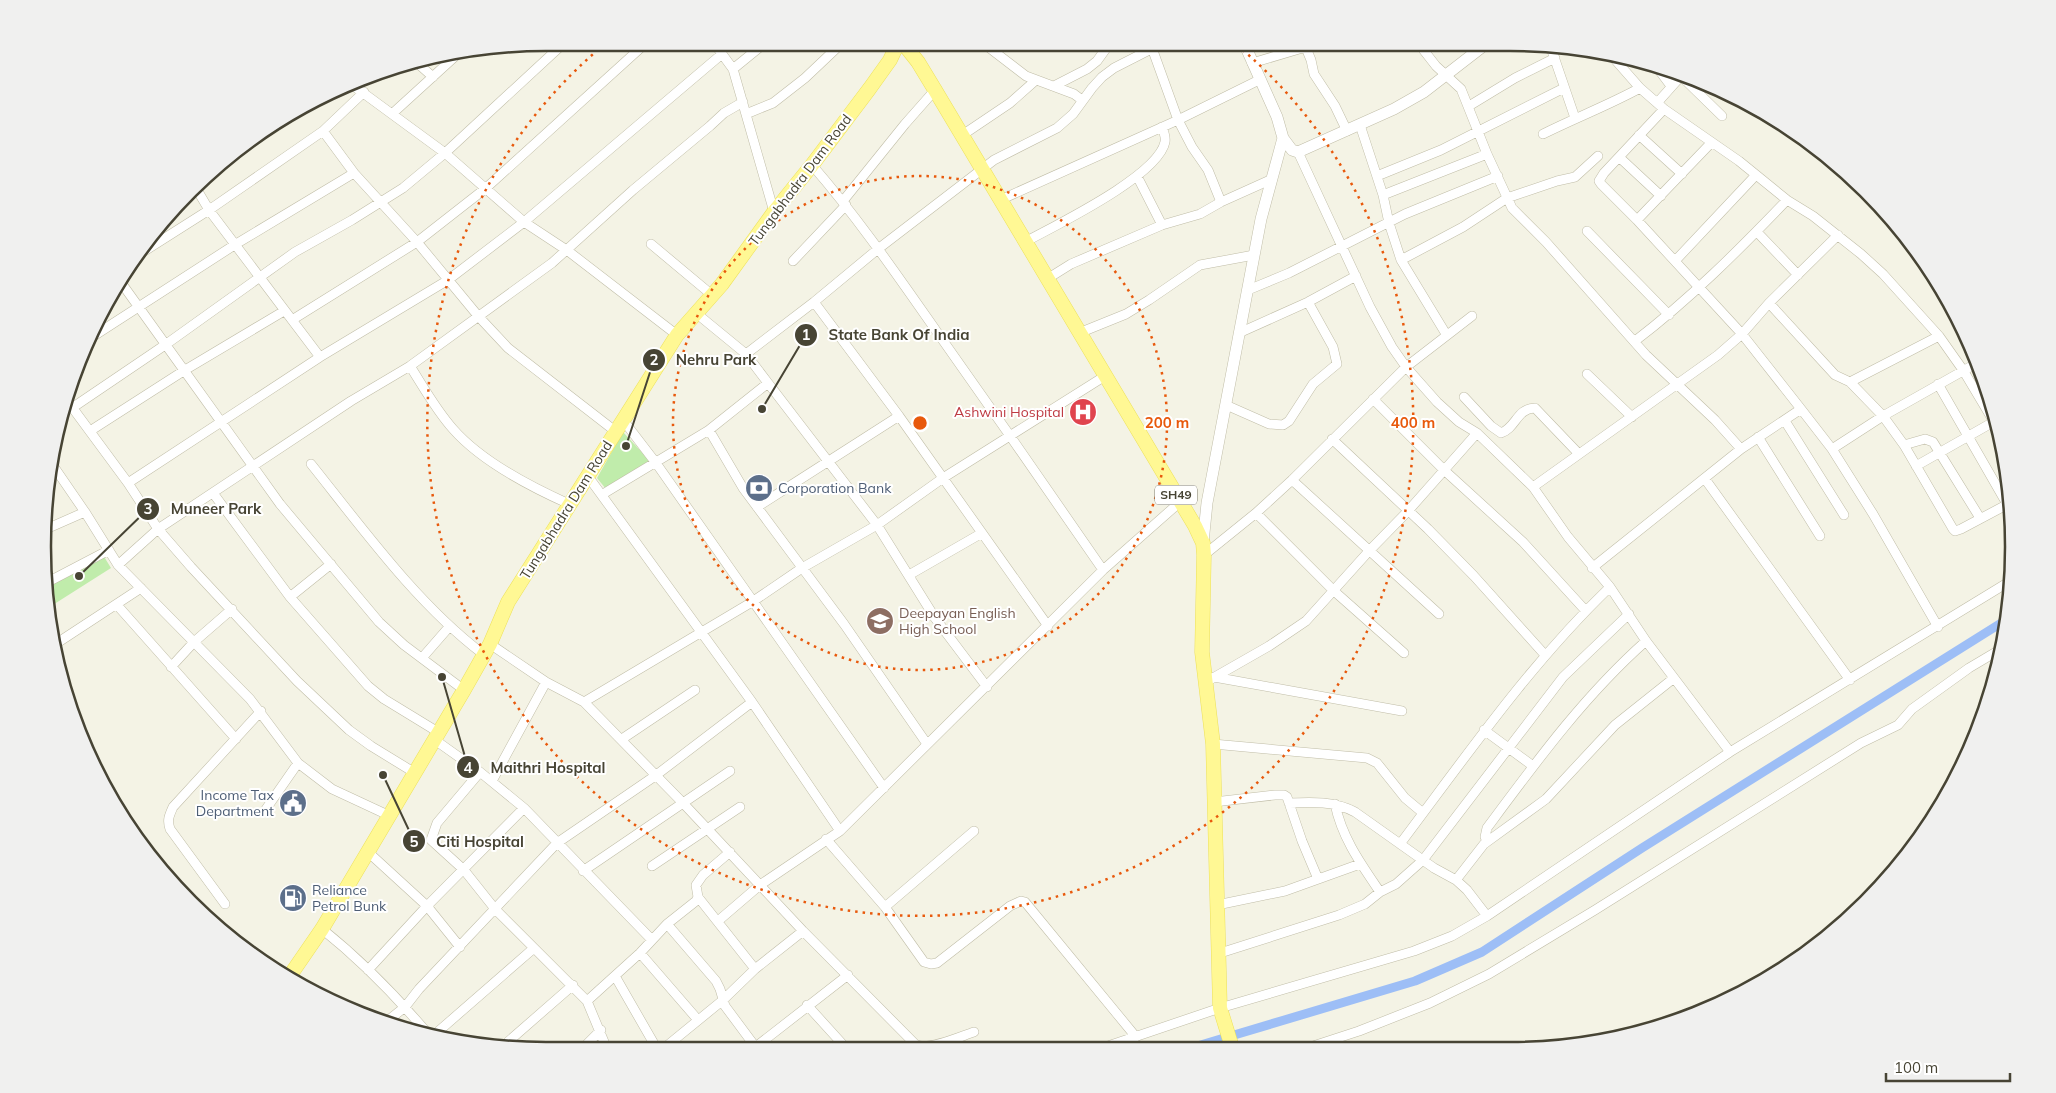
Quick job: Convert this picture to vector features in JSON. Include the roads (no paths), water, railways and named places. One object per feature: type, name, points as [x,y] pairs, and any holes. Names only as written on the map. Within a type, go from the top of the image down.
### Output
[{"type":"main road","name":"Tungabhadra Dam Road","points":[[293,971],[322,929],[416,773],[487,649],[508,602],[677,335],[754,242],[774,212],[812,166],[870,88],[894,51]]},
{"type":"main road","name":"SH49","points":[[909,51],[935,90],[1180,502],[1203,549]]},
{"type":"main road","points":[[1203,549],[1202,652],[1210,680],[1217,954],[1221,1012],[1230,1042]]},
{"type":"street","points":[[416,773],[371,746],[349,730],[298,681],[158,530],[128,484],[72,408],[166,345],[295,252],[352,220],[403,188],[445,153],[554,51]]},
{"type":"street","points":[[292,320],[417,242],[486,188],[637,51]]},
{"type":"street","points":[[720,51],[733,69],[774,212]]},
{"type":"street","points":[[733,69],[755,51]]},
{"type":"street","points":[[746,114],[773,103],[805,78],[834,51]]},
{"type":"street","points":[[995,51],[1026,76],[1054,86],[1082,100]]},
{"type":"street","points":[[1054,86],[1086,69],[1097,61],[1104,51]]},
{"type":"street","points":[[746,354],[994,160],[1057,128],[1073,114],[1082,100],[1102,78],[1114,68],[1146,51]]},
{"type":"street","points":[[1153,51],[1178,120],[1192,147],[1208,170],[1221,202]]},
{"type":"street","points":[[1247,51],[1277,117],[1283,138],[1292,150],[1298,152],[1360,125],[1424,92],[1476,51]]},
{"type":"street","points":[[1252,63],[1287,51]]},
{"type":"street","points":[[1307,51],[1314,74],[1335,106],[1347,131]]},
{"type":"street","points":[[1425,51],[1461,89],[1507,198],[1516,212],[1546,242],[1635,341],[1715,420],[1741,449]]},
{"type":"street","points":[[1553,53],[1574,118]]},
{"type":"street","points":[[128,484],[320,357],[448,280],[524,222],[722,54]]},
{"type":"street","points":[[1469,106],[1515,78],[1555,58]]},
{"type":"street","points":[[392,114],[450,61]]},
{"type":"street","points":[[1618,64],[1660,106],[1739,162],[1787,200],[1838,235],[1883,274],[1940,336],[1984,405]]},
{"type":"street","points":[[422,67],[433,77]]},
{"type":"street","points":[[1664,76],[1671,86]]},
{"type":"street","points":[[961,136],[1010,103],[1036,80]]},
{"type":"street","points":[[1000,200],[1178,120],[1259,80]]},
{"type":"street","points":[[1676,81],[1639,135],[1599,181],[1742,334],[1832,449],[1873,514],[1938,627]]},
{"type":"street","points":[[1692,86],[1722,116]]},
{"type":"street","points":[[1377,176],[1433,154],[1564,88]]},
{"type":"street","points":[[1543,134],[1574,118],[1619,100],[1640,88]]},
{"type":"street","points":[[358,89],[445,153],[524,222],[568,251],[677,335]]},
{"type":"street","points":[[794,261],[844,203],[905,124],[935,90]]},
{"type":"street","points":[[154,245],[209,210],[324,131],[364,92]]},
{"type":"street","points":[[118,564],[158,530],[351,401],[410,366],[568,251],[632,190],[724,113],[743,102]]},
{"type":"street","points":[[1360,125],[1383,195],[1389,223],[1401,260],[1446,334]]},
{"type":"street","points":[[1025,242],[1105,198],[1137,176],[1161,151],[1164,144],[1162,127]]},
{"type":"street","points":[[324,131],[354,173],[417,242],[508,348],[619,426],[656,462],[752,602],[884,788]]},
{"type":"street","points":[[1639,135],[1682,174]]},
{"type":"street","points":[[1203,549],[1207,503],[1261,219],[1283,138]]},
{"type":"street","points":[[1637,220],[1711,143]]},
{"type":"street","points":[[1298,152],[1356,276],[1392,346],[1406,367],[1437,402],[1459,422],[1477,433],[1533,487],[1592,568],[1610,586],[1646,641],[1730,752]]},
{"type":"street","points":[[1383,195],[1488,154]]},
{"type":"street","points":[[1401,260],[1463,227],[1507,198],[1575,176],[1598,156]]},
{"type":"street","points":[[1619,157],[1661,196]]},
{"type":"street","points":[[812,166],[844,203],[878,249],[1103,570]]},
{"type":"street","points":[[100,332],[236,244],[354,173]]},
{"type":"street","points":[[1137,176],[1162,226]]},
{"type":"street","points":[[1248,290],[1405,214],[1498,176]]},
{"type":"street","points":[[1675,261],[1755,176]]},
{"type":"street","points":[[1047,279],[1071,264],[1162,226],[1200,214],[1221,202],[1272,179]]},
{"type":"street","points":[[199,193],[209,210],[320,357]]},
{"type":"street","points":[[1635,341],[1669,315],[1699,288],[1787,200]]},
{"type":"street","points":[[1587,231],[1669,315]]},
{"type":"street","points":[[1757,232],[1798,275]]},
{"type":"street","points":[[1533,487],[1718,355],[1742,334],[1838,235]]},
{"type":"street","points":[[652,244],[712,295]]},
{"type":"street","points":[[1080,333],[1126,314],[1200,265],[1254,255]]},
{"type":"street","points":[[1239,333],[1308,302],[1356,276]]},
{"type":"street","points":[[125,288],[280,504],[379,622],[464,690]]},
{"type":"street","points":[[814,302],[899,416],[1048,626]]},
{"type":"street","points":[[1226,405],[1269,424],[1283,425],[1289,421],[1312,384],[1337,364],[1334,348],[1308,302]]},
{"type":"street","points":[[1770,303],[1835,375],[1850,382],[1883,416],[1904,445],[1953,529],[1958,530],[2003,506]]},
{"type":"street","points":[[90,431],[284,310]]},
{"type":"street","points":[[696,313],[746,354],[877,525],[935,618],[987,687]]},
{"type":"street","points":[[1203,549],[1256,513],[1406,367],[1446,334],[1472,316]]},
{"type":"street","points":[[1850,382],[1940,336]]},
{"type":"street","points":[[410,366],[438,410],[461,437],[481,453],[532,487],[569,504]]},
{"type":"street","points":[[1832,449],[1883,416],[1970,366]]},
{"type":"street","points":[[1587,374],[1632,417]]},
{"type":"street","points":[[584,702],[752,602],[802,568],[877,525],[943,478],[1105,376]]},
{"type":"street","points":[[603,494],[709,430],[768,383]]},
{"type":"street","points":[[1938,384],[2002,493]]},
{"type":"street","points":[[1464,397],[1490,426],[1501,433],[1508,430],[1519,414],[1525,410],[1535,408],[1579,454]]},
{"type":"street","points":[[1373,399],[1444,470],[1523,542],[1586,610]]},
{"type":"street","points":[[1592,568],[1741,449],[1801,409]]},
{"type":"street","points":[[757,507],[899,416]]},
{"type":"street","points":[[1785,421],[1844,515]]},
{"type":"street","points":[[1916,466],[1990,426]]},
{"type":"street","points":[[709,430],[743,488],[901,704],[927,744]]},
{"type":"street","points":[[1210,680],[1288,634],[1306,621],[1477,433]]},
{"type":"street","points":[[1758,437],[1820,536]]},
{"type":"street","points":[[1332,439],[1474,576],[1545,655]]},
{"type":"street","points":[[1904,445],[1922,439],[1930,439],[1941,452],[1980,518]]},
{"type":"street","points":[[311,464],[368,537],[449,627],[584,702],[622,739],[803,931],[915,1042]]},
{"type":"street","points":[[57,471],[86,512],[118,564],[261,711],[298,763],[332,789],[390,816]]},
{"type":"street","points":[[587,475],[603,494],[752,702],[840,831]]},
{"type":"street","points":[[1705,478],[1850,680]]},
{"type":"street","points":[[1292,480],[1438,614]]},
{"type":"street","points":[[213,493],[290,596],[368,686],[436,736],[524,808],[652,940]]},
{"type":"street","points":[[718,921],[760,885],[840,831],[1103,570],[1180,502]]},
{"type":"street","points":[[52,527],[86,512]]},
{"type":"street","points":[[1256,513],[1334,591],[1404,653]]},
{"type":"street","points":[[909,575],[982,533]]},
{"type":"street","points":[[52,580],[109,550]]},
{"type":"street","points":[[290,596],[331,564]]},
{"type":"street","points":[[1121,1042],[1414,952],[1452,936],[1487,916],[1730,752],[2003,585]]},
{"type":"street","points":[[1400,844],[1484,730],[1545,655],[1610,586]]},
{"type":"street","points":[[61,641],[141,588]]},
{"type":"street","points":[[117,605],[236,739]]},
{"type":"street","points":[[171,667],[194,642],[232,609]]},
{"type":"street","points":[[1217,954],[1339,915],[1365,904],[1380,892],[1396,884],[1423,860],[1563,677],[1629,614]]},
{"type":"street","points":[[422,658],[449,627]]},
{"type":"street","points":[[1488,841],[1485,834],[1487,828],[1566,722],[1604,680],[1646,641]]},
{"type":"street","points":[[1337,1042],[1430,1003],[1510,962],[1861,743],[1898,725],[1912,709],[1969,668],[1993,654]]},
{"type":"street","points":[[1456,880],[1488,841],[1546,799],[1615,725],[1674,678]]},
{"type":"street","points":[[1210,680],[1402,711]]},
{"type":"street","points":[[492,780],[546,682]]},
{"type":"street","points":[[622,739],[695,690]]},
{"type":"street","points":[[393,1017],[405,1007],[419,989],[557,843],[655,776],[752,702]]},
{"type":"street","points":[[224,904],[170,829],[168,822],[173,808],[261,711]]},
{"type":"street","points":[[1484,730],[1533,766]]},
{"type":"street","points":[[1213,744],[1367,758],[1376,763],[1405,798],[1423,813]]},
{"type":"street","points":[[266,809],[298,763]]},
{"type":"street","points":[[583,870],[730,770]]},
{"type":"street","points":[[480,772],[437,823],[431,840],[464,870],[496,909],[587,1001],[604,1042]]},
{"type":"street","points":[[1214,802],[1280,794],[1287,798],[1318,880]]},
{"type":"street","points":[[1289,803],[1318,802],[1335,804],[1355,812],[1423,860],[1456,880],[1467,890],[1487,916]]},
{"type":"street","points":[[1335,804],[1340,827],[1360,864],[1380,892]]},
{"type":"street","points":[[652,866],[740,807]]},
{"type":"street","points":[[368,970],[427,906],[524,808]]},
{"type":"street","points":[[884,906],[974,831]]},
{"type":"street","points":[[826,839],[884,906],[924,962],[937,963],[1010,906],[1021,901],[1025,902],[1136,1037]]},
{"type":"street","points":[[368,852],[427,906],[460,947]]},
{"type":"street","points":[[730,852],[696,884],[698,897],[755,969]]},
{"type":"street","points":[[1217,905],[1285,891],[1360,864]]},
{"type":"street","points":[[587,1001],[698,897]]},
{"type":"street","points":[[667,924],[716,981],[723,1000],[751,1042]]},
{"type":"street","points":[[322,929],[368,970],[422,1026]]},
{"type":"street","points":[[671,1042],[723,1000],[755,969],[803,931]]},
{"type":"street","points":[[439,1030],[534,948]]},
{"type":"street","points":[[640,953],[698,1020]]},
{"type":"street","points":[[762,1042],[848,975]]},
{"type":"street","points":[[615,976],[653,1042]]},
{"type":"street","points":[[510,1041],[573,985]]},
{"type":"street","points":[[808,1005],[841,1042]]},
{"type":"street","points":[[589,1042],[600,1030]]},
{"type":"street","points":[[942,1042],[974,1032]]},
{"type":"waterway","points":[[1211,1042],[1415,981],[1482,952],[1642,848],[1998,625]]},
{"type":"place","name":"State Bank Of India","points":[[762,409]]},
{"type":"place","name":"Ashwini Hospital","points":[[1083,412]]},
{"type":"place","name":"Nehru Park","points":[[626,446]]},
{"type":"place","name":"Corporation Bank","points":[[759,488]]},
{"type":"place","name":"Muneer Park","points":[[79,576]]},
{"type":"place","name":"Deepayan English High School","points":[[880,621]]},
{"type":"place","name":"Maithri Hospital","points":[[442,677]]},
{"type":"place","name":"Citi Hospital","points":[[383,775]]},
{"type":"place","name":"Income Tax Department","points":[[293,803]]},
{"type":"place","name":"Reliance Petrol Bunk","points":[[293,898]]}]
